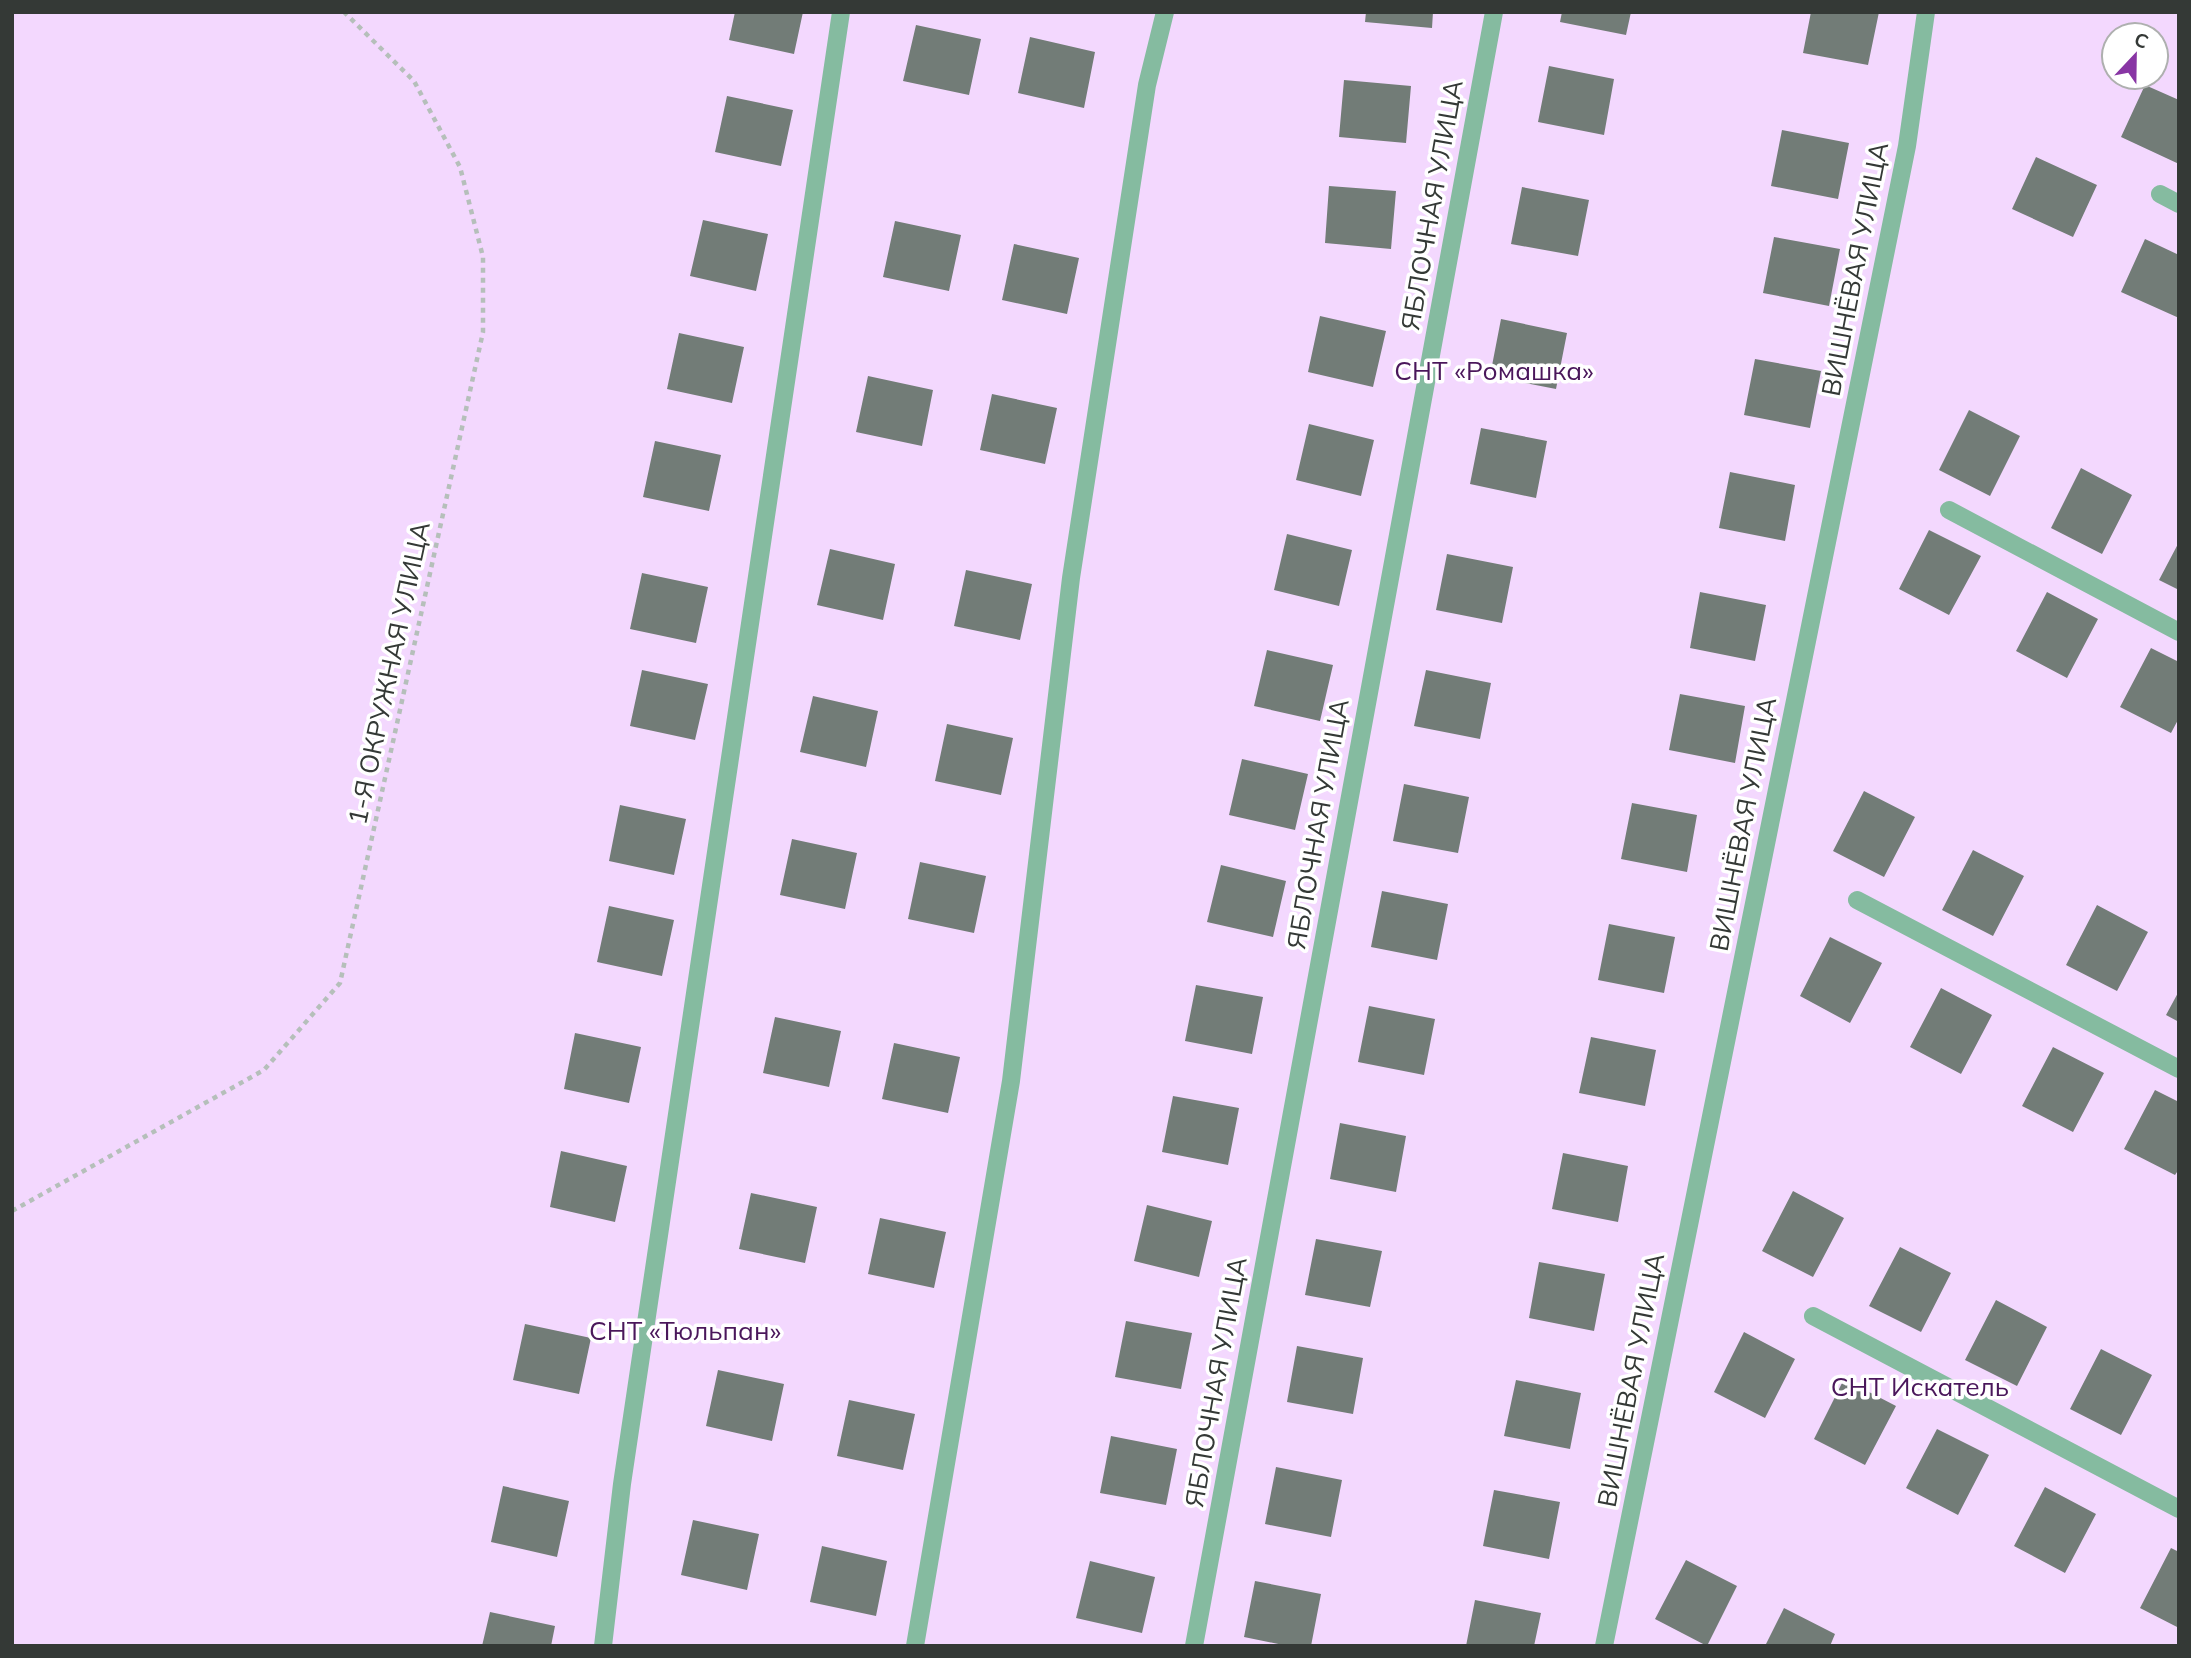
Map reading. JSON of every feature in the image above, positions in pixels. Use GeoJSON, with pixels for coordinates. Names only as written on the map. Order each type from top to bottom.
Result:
{"type":"FeatureCollection","features":[{"type":"Feature","properties":{"kind":"street"},"geometry":{"type":"LineString","coordinates":[[603,1646],[622,1484],[841,12]]}},
{"type":"Feature","properties":{"kind":"street"},"geometry":{"type":"LineString","coordinates":[[915,1646],[1011,1082],[1072,578],[1147,85],[1165,12]]}},
{"type":"Feature","properties":{"kind":"street","name":"ЯБЛОЧНАЯ УЛИЦА"},"geometry":{"type":"LineString","coordinates":[[1194,1646],[1494,12]]}},
{"type":"Feature","properties":{"kind":"street","name":"ВИШНЁВАЯ УЛИЦА"},"geometry":{"type":"LineString","coordinates":[[1604,1646],[1907,146],[1926,12]]}},
{"type":"Feature","properties":{"kind":"street"},"geometry":{"type":"LineString","coordinates":[[2160,194],[2179,204]]}},
{"type":"Feature","properties":{"kind":"street"},"geometry":{"type":"LineString","coordinates":[[1949,510],[2179,632]]}},
{"type":"Feature","properties":{"kind":"street"},"geometry":{"type":"LineString","coordinates":[[1857,900],[2179,1069]]}},
{"type":"Feature","properties":{"kind":"street"},"geometry":{"type":"LineString","coordinates":[[1813,1316],[2179,1509]]}},
{"type":"Feature","properties":{"kind":"path","name":"1-Я ОКРУЖНАЯ УЛИЦА"},"geometry":{"type":"LineString","coordinates":[[12,1211],[264,1070],[340,983],[483,332],[483,257],[460,167],[414,80],[344,12]]}},
{"type":"Feature","properties":{"kind":"green space"},"geometry":{"type":"Polygon","coordinates":[[[12,12],[2179,12],[2179,1646],[12,1646],[12,12]]]}},
{"type":"Feature","properties":{"kind":"building"},"geometry":{"type":"Polygon","coordinates":[[[735,12],[803,12],[794,54],[729,40],[735,12]]]}},
{"type":"Feature","properties":{"kind":"building"},"geometry":{"type":"Polygon","coordinates":[[[1366,12],[1433,12],[1432,28],[1365,22],[1366,12]]]}},
{"type":"Feature","properties":{"kind":"building"},"geometry":{"type":"Polygon","coordinates":[[[1562,12],[1631,12],[1626,35],[1560,22],[1562,12]]]}},
{"type":"Feature","properties":{"kind":"building"},"geometry":{"type":"Polygon","coordinates":[[[1811,12],[1879,12],[1868,65],[1803,53],[1811,12]]]}},
{"type":"Feature","properties":{"kind":"building"},"geometry":{"type":"Polygon","coordinates":[[[916,25],[981,39],[969,95],[903,81],[916,25]]]}},
{"type":"Feature","properties":{"kind":"building"},"geometry":{"type":"Polygon","coordinates":[[[1030,37],[1095,52],[1084,108],[1018,93],[1030,37]]]}},
{"type":"Feature","properties":{"kind":"building"},"geometry":{"type":"Polygon","coordinates":[[[1549,66],[1614,79],[1604,135],[1538,122],[1549,66]]]}},
{"type":"Feature","properties":{"kind":"building"},"geometry":{"type":"Polygon","coordinates":[[[1344,80],[1411,86],[1406,143],[1339,137],[1344,80]]]}},
{"type":"Feature","properties":{"kind":"building"},"geometry":{"type":"Polygon","coordinates":[[[2142,91],[2159,91],[2179,100],[2179,164],[2121,137],[2142,91]]]}},
{"type":"Feature","properties":{"kind":"building"},"geometry":{"type":"Polygon","coordinates":[[[727,96],[793,110],[781,166],[715,152],[727,96]]]}},
{"type":"Feature","properties":{"kind":"building"},"geometry":{"type":"Polygon","coordinates":[[[1782,130],[1849,143],[1838,199],[1771,186],[1782,130]]]}},
{"type":"Feature","properties":{"kind":"building"},"geometry":{"type":"Polygon","coordinates":[[[2036,157],[2097,185],[2073,237],[2012,209],[2036,157]]]}},
{"type":"Feature","properties":{"kind":"building"},"geometry":{"type":"Polygon","coordinates":[[[1329,186],[1396,191],[1391,249],[1325,243],[1329,186]]]}},
{"type":"Feature","properties":{"kind":"building"},"geometry":{"type":"Polygon","coordinates":[[[1522,187],[1589,200],[1578,256],[1511,244],[1522,187]]]}},
{"type":"Feature","properties":{"kind":"building"},"geometry":{"type":"Polygon","coordinates":[[[703,220],[768,234],[756,291],[690,276],[703,220]]]}},
{"type":"Feature","properties":{"kind":"building"},"geometry":{"type":"Polygon","coordinates":[[[895,221],[961,235],[949,291],[883,277],[895,221]]]}},
{"type":"Feature","properties":{"kind":"building"},"geometry":{"type":"Polygon","coordinates":[[[1774,237],[1840,249],[1829,306],[1763,293],[1774,237]]]}},
{"type":"Feature","properties":{"kind":"building"},"geometry":{"type":"Polygon","coordinates":[[[2145,239],[2179,255],[2179,318],[2121,292],[2145,239]]]}},
{"type":"Feature","properties":{"kind":"building"},"geometry":{"type":"Polygon","coordinates":[[[1014,244],[1079,258],[1067,314],[1002,300],[1014,244]]]}},
{"type":"Feature","properties":{"kind":"building"},"geometry":{"type":"Polygon","coordinates":[[[1320,316],[1386,331],[1373,387],[1308,372],[1320,316]]]}},
{"type":"Feature","properties":{"kind":"building"},"geometry":{"type":"Polygon","coordinates":[[[1501,319],[1567,333],[1556,389],[1490,376],[1501,319]]]}},
{"type":"Feature","properties":{"kind":"building"},"geometry":{"type":"Polygon","coordinates":[[[679,333],[744,347],[732,403],[667,389],[679,333]]]}},
{"type":"Feature","properties":{"kind":"building"},"geometry":{"type":"Polygon","coordinates":[[[1755,359],[1821,371],[1810,428],[1744,415],[1755,359]]]}},
{"type":"Feature","properties":{"kind":"building"},"geometry":{"type":"Polygon","coordinates":[[[868,376],[933,390],[922,446],[856,432],[868,376]]]}},
{"type":"Feature","properties":{"kind":"building"},"geometry":{"type":"Polygon","coordinates":[[[992,394],[1057,408],[1045,464],[980,450],[992,394]]]}},
{"type":"Feature","properties":{"kind":"building"},"geometry":{"type":"Polygon","coordinates":[[[1969,410],[2020,436],[1990,496],[1939,470],[1969,410]]]}},
{"type":"Feature","properties":{"kind":"building"},"geometry":{"type":"Polygon","coordinates":[[[1309,424],[1374,440],[1361,496],[1296,480],[1309,424]]]}},
{"type":"Feature","properties":{"kind":"building"},"geometry":{"type":"Polygon","coordinates":[[[1481,428],[1547,441],[1536,498],[1470,484],[1481,428]]]}},
{"type":"Feature","properties":{"kind":"building"},"geometry":{"type":"Polygon","coordinates":[[[655,441],[721,455],[709,511],[643,497],[655,441]]]}},
{"type":"Feature","properties":{"kind":"building"},"geometry":{"type":"Polygon","coordinates":[[[2081,468],[2132,495],[2102,554],[2051,528],[2081,468]]]}},
{"type":"Feature","properties":{"kind":"building"},"geometry":{"type":"Polygon","coordinates":[[[1730,472],[1795,485],[1785,541],[1719,528],[1730,472]]]}},
{"type":"Feature","properties":{"kind":"building"},"geometry":{"type":"Polygon","coordinates":[[[1929,530],[1981,556],[1949,615],[1899,589],[1929,530]]]}},
{"type":"Feature","properties":{"kind":"building"},"geometry":{"type":"Polygon","coordinates":[[[1287,534],[1352,550],[1339,606],[1274,590],[1287,534]]]}},
{"type":"Feature","properties":{"kind":"building"},"geometry":{"type":"Polygon","coordinates":[[[2179,542],[2179,590],[2159,580],[2179,542]]]}},
{"type":"Feature","properties":{"kind":"building"},"geometry":{"type":"Polygon","coordinates":[[[830,549],[895,564],[883,620],[817,605],[830,549]]]}},
{"type":"Feature","properties":{"kind":"building"},"geometry":{"type":"Polygon","coordinates":[[[1447,554],[1513,567],[1502,623],[1436,610],[1447,554]]]}},
{"type":"Feature","properties":{"kind":"building"},"geometry":{"type":"Polygon","coordinates":[[[966,570],[1032,584],[1020,640],[954,626],[966,570]]]}},
{"type":"Feature","properties":{"kind":"building"},"geometry":{"type":"Polygon","coordinates":[[[642,573],[708,587],[696,643],[630,629],[642,573]]]}},
{"type":"Feature","properties":{"kind":"building"},"geometry":{"type":"Polygon","coordinates":[[[1700,592],[1766,605],[1755,661],[1690,648],[1700,592]]]}},
{"type":"Feature","properties":{"kind":"building"},"geometry":{"type":"Polygon","coordinates":[[[2047,592],[2098,619],[2067,678],[2016,651],[2047,592]]]}},
{"type":"Feature","properties":{"kind":"building"},"geometry":{"type":"Polygon","coordinates":[[[2151,648],[2179,662],[2179,718],[2171,733],[2120,707],[2151,648]]]}},
{"type":"Feature","properties":{"kind":"building"},"geometry":{"type":"Polygon","coordinates":[[[1267,650],[1333,665],[1320,721],[1254,706],[1267,650]]]}},
{"type":"Feature","properties":{"kind":"building"},"geometry":{"type":"Polygon","coordinates":[[[642,670],[708,684],[695,740],[630,726],[642,670]]]}},
{"type":"Feature","properties":{"kind":"building"},"geometry":{"type":"Polygon","coordinates":[[[1426,670],[1491,683],[1480,739],[1414,726],[1426,670]]]}},
{"type":"Feature","properties":{"kind":"building"},"geometry":{"type":"Polygon","coordinates":[[[1680,694],[1745,706],[1735,763],[1669,750],[1680,694]]]}},
{"type":"Feature","properties":{"kind":"building"},"geometry":{"type":"Polygon","coordinates":[[[813,696],[878,711],[866,767],[800,752],[813,696]]]}},
{"type":"Feature","properties":{"kind":"building"},"geometry":{"type":"Polygon","coordinates":[[[947,724],[1013,738],[1001,795],[935,781],[947,724]]]}},
{"type":"Feature","properties":{"kind":"building"},"geometry":{"type":"Polygon","coordinates":[[[1242,759],[1308,774],[1295,830],[1229,815],[1242,759]]]}},
{"type":"Feature","properties":{"kind":"building"},"geometry":{"type":"Polygon","coordinates":[[[1404,784],[1469,797],[1458,853],[1393,841],[1404,784]]]}},
{"type":"Feature","properties":{"kind":"building"},"geometry":{"type":"Polygon","coordinates":[[[1864,791],[1915,817],[1884,877],[1833,851],[1864,791]]]}},
{"type":"Feature","properties":{"kind":"building"},"geometry":{"type":"Polygon","coordinates":[[[1632,803],[1697,815],[1687,872],[1621,859],[1632,803]]]}},
{"type":"Feature","properties":{"kind":"building"},"geometry":{"type":"Polygon","coordinates":[[[620,805],[686,819],[674,875],[609,861],[620,805]]]}},
{"type":"Feature","properties":{"kind":"building"},"geometry":{"type":"Polygon","coordinates":[[[792,839],[857,853],[845,909],[780,895],[792,839]]]}},
{"type":"Feature","properties":{"kind":"building"},"geometry":{"type":"Polygon","coordinates":[[[1973,850],[2024,876],[1993,936],[1942,910],[1973,850]]]}},
{"type":"Feature","properties":{"kind":"building"},"geometry":{"type":"Polygon","coordinates":[[[920,862],[986,876],[974,933],[908,919],[920,862]]]}},
{"type":"Feature","properties":{"kind":"building"},"geometry":{"type":"Polygon","coordinates":[[[1221,865],[1286,881],[1273,937],[1207,922],[1221,865]]]}},
{"type":"Feature","properties":{"kind":"building"},"geometry":{"type":"Polygon","coordinates":[[[1382,891],[1448,904],[1437,960],[1371,947],[1382,891]]]}},
{"type":"Feature","properties":{"kind":"building"},"geometry":{"type":"Polygon","coordinates":[[[2097,905],[2148,932],[2117,991],[2066,965],[2097,905]]]}},
{"type":"Feature","properties":{"kind":"building"},"geometry":{"type":"Polygon","coordinates":[[[609,906],[674,920],[662,976],[597,962],[609,906]]]}},
{"type":"Feature","properties":{"kind":"building"},"geometry":{"type":"Polygon","coordinates":[[[1609,924],[1675,937],[1664,993],[1598,980],[1609,924]]]}},
{"type":"Feature","properties":{"kind":"building"},"geometry":{"type":"Polygon","coordinates":[[[1830,937],[1882,963],[1850,1023],[1800,996],[1830,937]]]}},
{"type":"Feature","properties":{"kind":"building"},"geometry":{"type":"Polygon","coordinates":[[[1196,985],[1263,997],[1252,1054],[1185,1041],[1196,985]]]}},
{"type":"Feature","properties":{"kind":"building"},"geometry":{"type":"Polygon","coordinates":[[[1941,988],[1992,1015],[1961,1074],[1910,1047],[1941,988]]]}},
{"type":"Feature","properties":{"kind":"building"},"geometry":{"type":"Polygon","coordinates":[[[2179,991],[2179,1022],[2166,1015],[2179,991]]]}},
{"type":"Feature","properties":{"kind":"building"},"geometry":{"type":"Polygon","coordinates":[[[1369,1006],[1435,1019],[1424,1075],[1358,1062],[1369,1006]]]}},
{"type":"Feature","properties":{"kind":"building"},"geometry":{"type":"Polygon","coordinates":[[[775,1017],[841,1031],[829,1087],[763,1073],[775,1017]]]}},
{"type":"Feature","properties":{"kind":"building"},"geometry":{"type":"Polygon","coordinates":[[[575,1033],[641,1047],[629,1103],[564,1089],[575,1033]]]}},
{"type":"Feature","properties":{"kind":"building"},"geometry":{"type":"Polygon","coordinates":[[[1591,1037],[1656,1050],[1645,1106],[1579,1093],[1591,1037]]]}},
{"type":"Feature","properties":{"kind":"building"},"geometry":{"type":"Polygon","coordinates":[[[894,1043],[960,1057],[948,1113],[882,1099],[894,1043]]]}},
{"type":"Feature","properties":{"kind":"building"},"geometry":{"type":"Polygon","coordinates":[[[2053,1047],[2104,1073],[2073,1132],[2022,1106],[2053,1047]]]}},
{"type":"Feature","properties":{"kind":"building"},"geometry":{"type":"Polygon","coordinates":[[[2155,1090],[2179,1102],[2179,1169],[2175,1175],[2124,1149],[2155,1090]]]}},
{"type":"Feature","properties":{"kind":"building"},"geometry":{"type":"Polygon","coordinates":[[[1173,1096],[1239,1108],[1228,1165],[1162,1152],[1173,1096]]]}},
{"type":"Feature","properties":{"kind":"building"},"geometry":{"type":"Polygon","coordinates":[[[1340,1123],[1406,1136],[1396,1192],[1330,1179],[1340,1123]]]}},
{"type":"Feature","properties":{"kind":"building"},"geometry":{"type":"Polygon","coordinates":[[[561,1151],[627,1166],[615,1222],[550,1207],[561,1151]]]}},
{"type":"Feature","properties":{"kind":"building"},"geometry":{"type":"Polygon","coordinates":[[[1563,1153],[1628,1166],[1618,1222],[1552,1209],[1563,1153]]]}},
{"type":"Feature","properties":{"kind":"building"},"geometry":{"type":"Polygon","coordinates":[[[1793,1191],[1844,1218],[1813,1277],[1762,1251],[1793,1191]]]}},
{"type":"Feature","properties":{"kind":"building"},"geometry":{"type":"Polygon","coordinates":[[[751,1193],[817,1207],[805,1263],[739,1249],[751,1193]]]}},
{"type":"Feature","properties":{"kind":"building"},"geometry":{"type":"Polygon","coordinates":[[[1147,1205],[1212,1221],[1199,1277],[1134,1261],[1147,1205]]]}},
{"type":"Feature","properties":{"kind":"building"},"geometry":{"type":"Polygon","coordinates":[[[880,1218],[946,1232],[934,1288],[868,1274],[880,1218]]]}},
{"type":"Feature","properties":{"kind":"building"},"geometry":{"type":"Polygon","coordinates":[[[1316,1239],[1382,1251],[1370,1307],[1305,1295],[1316,1239]]]}},
{"type":"Feature","properties":{"kind":"building"},"geometry":{"type":"Polygon","coordinates":[[[1900,1247],[1951,1273],[1921,1332],[1869,1306],[1900,1247]]]}},
{"type":"Feature","properties":{"kind":"building"},"geometry":{"type":"Polygon","coordinates":[[[1539,1262],[1605,1274],[1594,1331],[1529,1318],[1539,1262]]]}},
{"type":"Feature","properties":{"kind":"building"},"geometry":{"type":"Polygon","coordinates":[[[1996,1300],[2047,1327],[2017,1386],[1965,1360],[1996,1300]]]}},
{"type":"Feature","properties":{"kind":"building"},"geometry":{"type":"Polygon","coordinates":[[[1126,1321],[1192,1333],[1181,1389],[1115,1377],[1126,1321]]]}},
{"type":"Feature","properties":{"kind":"building"},"geometry":{"type":"Polygon","coordinates":[[[525,1324],[591,1338],[579,1394],[513,1380],[525,1324]]]}},
{"type":"Feature","properties":{"kind":"building"},"geometry":{"type":"Polygon","coordinates":[[[1744,1332],[1795,1359],[1765,1418],[1714,1392],[1744,1332]]]}},
{"type":"Feature","properties":{"kind":"building"},"geometry":{"type":"Polygon","coordinates":[[[1297,1346],[1363,1358],[1353,1414],[1287,1402],[1297,1346]]]}},
{"type":"Feature","properties":{"kind":"building"},"geometry":{"type":"Polygon","coordinates":[[[2101,1349],[2152,1375],[2121,1435],[2070,1409],[2101,1349]]]}},
{"type":"Feature","properties":{"kind":"building"},"geometry":{"type":"Polygon","coordinates":[[[718,1370],[784,1384],[772,1441],[706,1426],[718,1370]]]}},
{"type":"Feature","properties":{"kind":"building"},"geometry":{"type":"Polygon","coordinates":[[[1844,1379],[1896,1406],[1865,1465],[1814,1439],[1844,1379]]]}},
{"type":"Feature","properties":{"kind":"building"},"geometry":{"type":"Polygon","coordinates":[[[1516,1380],[1581,1393],[1570,1449],[1504,1436],[1516,1380]]]}},
{"type":"Feature","properties":{"kind":"building"},"geometry":{"type":"Polygon","coordinates":[[[849,1400],[915,1414],[903,1470],[837,1456],[849,1400]]]}},
{"type":"Feature","properties":{"kind":"building"},"geometry":{"type":"Polygon","coordinates":[[[1937,1429],[1989,1455],[1958,1515],[1906,1488],[1937,1429]]]}},
{"type":"Feature","properties":{"kind":"building"},"geometry":{"type":"Polygon","coordinates":[[[1111,1436],[1177,1449],[1166,1505],[1100,1493],[1111,1436]]]}},
{"type":"Feature","properties":{"kind":"building"},"geometry":{"type":"Polygon","coordinates":[[[1276,1467],[1342,1480],[1331,1537],[1265,1524],[1276,1467]]]}},
{"type":"Feature","properties":{"kind":"building"},"geometry":{"type":"Polygon","coordinates":[[[503,1486],[569,1501],[557,1557],[491,1542],[503,1486]]]}},
{"type":"Feature","properties":{"kind":"building"},"geometry":{"type":"Polygon","coordinates":[[[2045,1487],[2096,1514],[2065,1573],[2014,1546],[2045,1487]]]}},
{"type":"Feature","properties":{"kind":"building"},"geometry":{"type":"Polygon","coordinates":[[[1494,1490],[1560,1502],[1549,1559],[1483,1546],[1494,1490]]]}},
{"type":"Feature","properties":{"kind":"building"},"geometry":{"type":"Polygon","coordinates":[[[693,1520],[759,1534],[747,1590],[681,1575],[693,1520]]]}},
{"type":"Feature","properties":{"kind":"building"},"geometry":{"type":"Polygon","coordinates":[[[822,1546],[887,1561],[876,1616],[810,1602],[822,1546]]]}},
{"type":"Feature","properties":{"kind":"building"},"geometry":{"type":"Polygon","coordinates":[[[2171,1548],[2179,1552],[2179,1628],[2140,1608],[2171,1548]]]}},
{"type":"Feature","properties":{"kind":"building"},"geometry":{"type":"Polygon","coordinates":[[[1686,1560],[1737,1586],[1707,1646],[1655,1619],[1686,1560]]]}},
{"type":"Feature","properties":{"kind":"building"},"geometry":{"type":"Polygon","coordinates":[[[1090,1561],[1155,1577],[1142,1633],[1076,1618],[1090,1561]]]}},
{"type":"Feature","properties":{"kind":"building"},"geometry":{"type":"Polygon","coordinates":[[[1255,1581],[1321,1594],[1311,1646],[1288,1646],[1244,1637],[1255,1581]]]}},
{"type":"Feature","properties":{"kind":"building"},"geometry":{"type":"Polygon","coordinates":[[[1475,1600],[1541,1613],[1534,1646],[1466,1646],[1475,1600]]]}},
{"type":"Feature","properties":{"kind":"building"},"geometry":{"type":"Polygon","coordinates":[[[1784,1608],[1835,1634],[1830,1646],[1765,1646],[1784,1608]]]}},
{"type":"Feature","properties":{"kind":"building"},"geometry":{"type":"Polygon","coordinates":[[[490,1612],[555,1626],[551,1646],[482,1646],[490,1612]]]}},
{"type":"Feature","properties":{"kind":"park label","name":"СНТ «Ромашка»"},"geometry":{"type":"Point","coordinates":[1494,371]}},
{"type":"Feature","properties":{"kind":"park label","name":"СНТ «Тюльпан»"},"geometry":{"type":"Point","coordinates":[685,1331]}},
{"type":"Feature","properties":{"kind":"park label","name":"СНТ Искатель"},"geometry":{"type":"Point","coordinates":[1920,1387]}}]}
